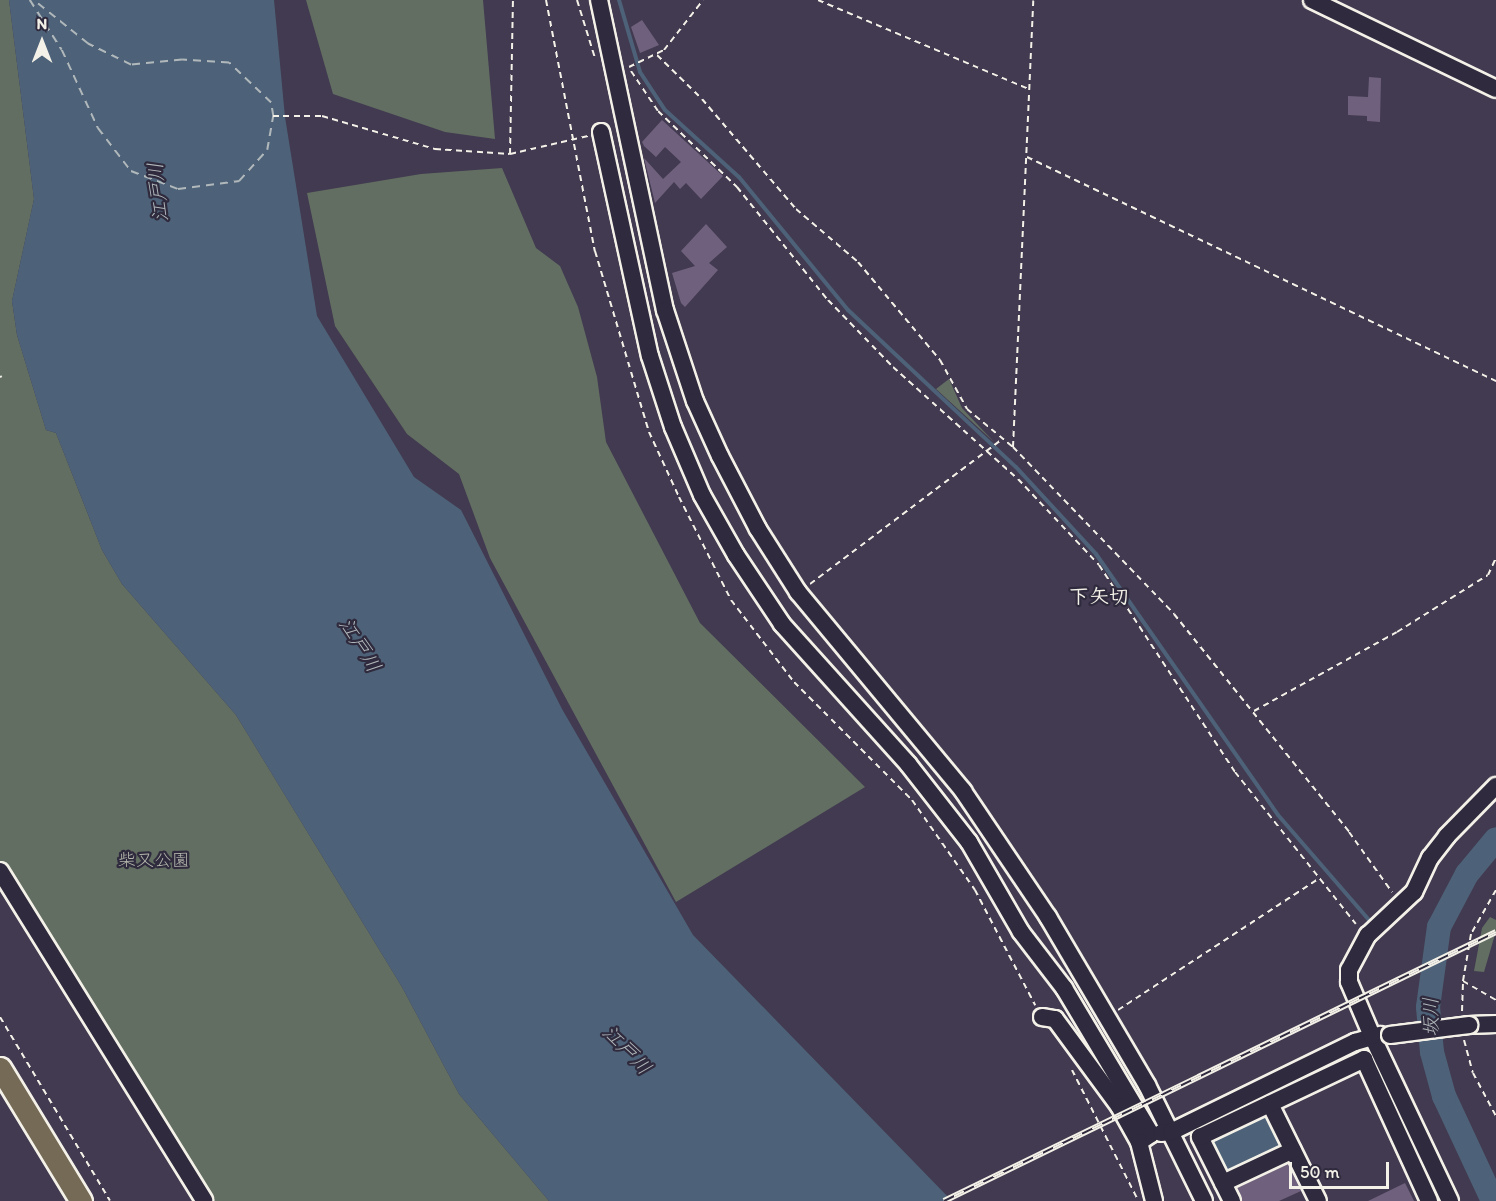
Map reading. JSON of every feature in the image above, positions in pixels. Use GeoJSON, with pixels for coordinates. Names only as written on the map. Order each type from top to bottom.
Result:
{"type":"FeatureCollection","features":[{"type":"Feature","properties":{"kind":"main road"},"geometry":{"type":"LineString","coordinates":[[0,1068],[81,1201]]}},
{"type":"Feature","properties":{"kind":"street"},"geometry":{"type":"LineString","coordinates":[[599,0],[665,310],[684,373],[738,490],[798,592],[982,817],[1109,1016],[1171,1132],[1204,1201]]}},
{"type":"Feature","properties":{"kind":"street"},"geometry":{"type":"LineString","coordinates":[[1312,0],[1496,89]]}},
{"type":"Feature","properties":{"kind":"street"},"geometry":{"type":"LineString","coordinates":[[602,132],[650,356],[673,427],[702,495],[736,555],[782,624],[908,764],[969,842],[1021,932],[1064,988],[1145,1138],[1154,1201]]}},
{"type":"Feature","properties":{"kind":"street"},"geometry":{"type":"LineString","coordinates":[[1450,1201],[1380,1047],[1371,1036],[1349,982],[1354,955],[1368,935],[1402,906],[1447,836],[1496,786]]}},
{"type":"Feature","properties":{"kind":"street"},"geometry":{"type":"LineString","coordinates":[[0,871],[205,1201]]}},
{"type":"Feature","properties":{"kind":"street"},"geometry":{"type":"LineString","coordinates":[[1042,1017],[1055,1019],[1145,1138]]}},
{"type":"Feature","properties":{"kind":"street"},"geometry":{"type":"LineString","coordinates":[[1145,1138],[1171,1132],[1371,1036],[1496,1024]]}},
{"type":"Feature","properties":{"kind":"street"},"geometry":{"type":"LineString","coordinates":[[1232,1201],[1200,1137],[1364,1059],[1429,1201]]}},
{"type":"Feature","properties":{"kind":"street"},"geometry":{"type":"LineString","coordinates":[[1270,1104],[1318,1201]]}},
{"type":"Feature","properties":{"kind":"street"},"geometry":{"type":"LineString","coordinates":[[1223,1184],[1293,1150]]}},
{"type":"Feature","properties":{"kind":"path"},"geometry":{"type":"LineString","coordinates":[[510,154],[513,0]]}},
{"type":"Feature","properties":{"kind":"path"},"geometry":{"type":"LineString","coordinates":[[703,0],[657,55],[629,67],[636,83],[658,111],[737,187],[828,300],[893,367],[988,453],[1099,565],[1235,772],[1318,879],[1368,935]]}},
{"type":"Feature","properties":{"kind":"path"},"geometry":{"type":"LineString","coordinates":[[818,0],[1029,89]]}},
{"type":"Feature","properties":{"kind":"path"},"geometry":{"type":"LineString","coordinates":[[1013,447],[1033,0]]}},
{"type":"Feature","properties":{"kind":"path"},"geometry":{"type":"LineString","coordinates":[[657,55],[702,99],[796,209],[858,262],[940,360],[968,409],[1013,447],[1174,614],[1254,711],[1402,906]]}},
{"type":"Feature","properties":{"kind":"path"},"geometry":{"type":"LineString","coordinates":[[273,116],[322,116],[435,149],[510,154],[575,138]]}},
{"type":"Feature","properties":{"kind":"path"},"geometry":{"type":"LineString","coordinates":[[1027,157],[1496,381]]}},
{"type":"Feature","properties":{"kind":"path"},"geometry":{"type":"LineString","coordinates":[[798,592],[988,453],[1002,440]]}},
{"type":"Feature","properties":{"kind":"path"},"geometry":{"type":"LineString","coordinates":[[1254,711],[1397,632],[1488,575],[1496,558]]}},
{"type":"Feature","properties":{"kind":"path"},"geometry":{"type":"LineString","coordinates":[[1109,1016],[1318,879]]}},
{"type":"Feature","properties":{"kind":"path"},"geometry":{"type":"LineString","coordinates":[[1496,890],[1471,934],[1463,981],[1465,1027],[1473,1073],[1496,1116]]}},
{"type":"Feature","properties":{"kind":"path"},"geometry":{"type":"LineString","coordinates":[[1463,981],[1496,1000]]}},
{"type":"Feature","properties":{"kind":"path"},"geometry":{"type":"LineString","coordinates":[[0,1017],[110,1201]]}},
{"type":"Feature","properties":{"kind":"green space","name":"柴又公園"},"geometry":{"type":"Polygon","coordinates":[[[0,0],[9,0],[34,199],[12,301],[17,335],[46,430],[56,433],[102,550],[122,584],[236,715],[402,987],[459,1094],[549,1201],[196,1201],[0,891],[0,0]]]}},
{"type":"Feature","properties":{"kind":"green space"},"geometry":{"type":"Polygon","coordinates":[[[306,0],[483,0],[495,139],[445,132],[333,94],[306,0]]]}},
{"type":"Feature","properties":{"kind":"green space"},"geometry":{"type":"Polygon","coordinates":[[[502,168],[536,248],[560,266],[578,307],[597,377],[606,442],[700,623],[865,787],[676,902],[490,558],[459,474],[407,434],[335,326],[307,193],[421,174],[502,168]]]}},
{"type":"Feature","properties":{"kind":"green space"},"geometry":{"type":"Polygon","coordinates":[[[949,379],[962,408],[994,442],[936,389],[949,379]]]}},
{"type":"Feature","properties":{"kind":"green space"},"geometry":{"type":"Polygon","coordinates":[[[1490,917],[1496,920],[1496,931],[1484,972],[1474,971],[1482,928],[1490,917]]]}},
{"type":"Feature","properties":{"kind":"water","name":"江戸川"},"geometry":{"type":"Polygon","coordinates":[[[9,0],[274,0],[285,117],[317,316],[414,477],[461,510],[562,709],[693,935],[952,1201],[549,1201],[459,1094],[402,987],[236,715],[122,584],[102,550],[56,433],[46,430],[17,335],[12,301],[34,199],[9,0]]]}},
{"type":"Feature","properties":{"kind":"water"},"geometry":{"type":"Polygon","coordinates":[[[1268,1114],[1283,1145],[1224,1173],[1210,1142],[1268,1114]]]}},
{"type":"Feature","properties":{"kind":"building"},"geometry":{"type":"Polygon","coordinates":[[[642,20],[659,45],[640,53],[631,27],[642,20]]]}},
{"type":"Feature","properties":{"kind":"building"},"geometry":{"type":"Polygon","coordinates":[[[1369,77],[1381,78],[1380,122],[1367,121],[1367,116],[1348,115],[1348,96],[1368,97],[1369,77]]]}},
{"type":"Feature","properties":{"kind":"building"},"geometry":{"type":"Polygon","coordinates":[[[662,120],[723,176],[701,199],[686,183],[680,189],[674,182],[655,203],[644,158],[663,179],[681,162],[665,147],[656,157],[642,142],[662,120]]]}},
{"type":"Feature","properties":{"kind":"building"},"geometry":{"type":"Polygon","coordinates":[[[706,224],[727,247],[709,263],[718,270],[685,307],[681,303],[672,273],[695,266],[681,251],[706,224]]]}},
{"type":"Feature","properties":{"kind":"building"},"geometry":{"type":"Polygon","coordinates":[[[1288,1164],[1301,1191],[1279,1201],[1242,1201],[1237,1188],[1288,1164]]]}},
{"type":"Feature","properties":{"kind":"building"},"geometry":{"type":"Polygon","coordinates":[[[1405,1183],[1414,1201],[1368,1201],[1405,1183]]]}},
{"type":"Feature","properties":{"kind":"waterway"},"geometry":{"type":"LineString","coordinates":[[619,0],[640,72],[665,110],[739,177],[848,310],[1016,467],[1096,554],[1278,815],[1368,919]]}},
{"type":"Feature","properties":{"kind":"waterway","name":"坂川"},"geometry":{"type":"LineString","coordinates":[[1493,1201],[1444,1096],[1432,1052],[1428,1007],[1439,927],[1467,874],[1496,839]]}},
{"type":"Feature","properties":{"kind":"ferry route"},"geometry":{"type":"LineString","coordinates":[[30,0],[62,50],[98,128],[131,171],[178,189],[239,181],[267,150],[273,116],[271,103],[229,63],[182,60],[131,65],[88,44],[33,0]]}},
{"type":"Feature","properties":{"kind":"railway"},"geometry":{"type":"LineString","coordinates":[[944,1201],[1496,932]]}},
{"type":"Feature","properties":{"kind":"district","name":"下矢切"},"geometry":{"type":"Point","coordinates":[1099,596]}}]}
